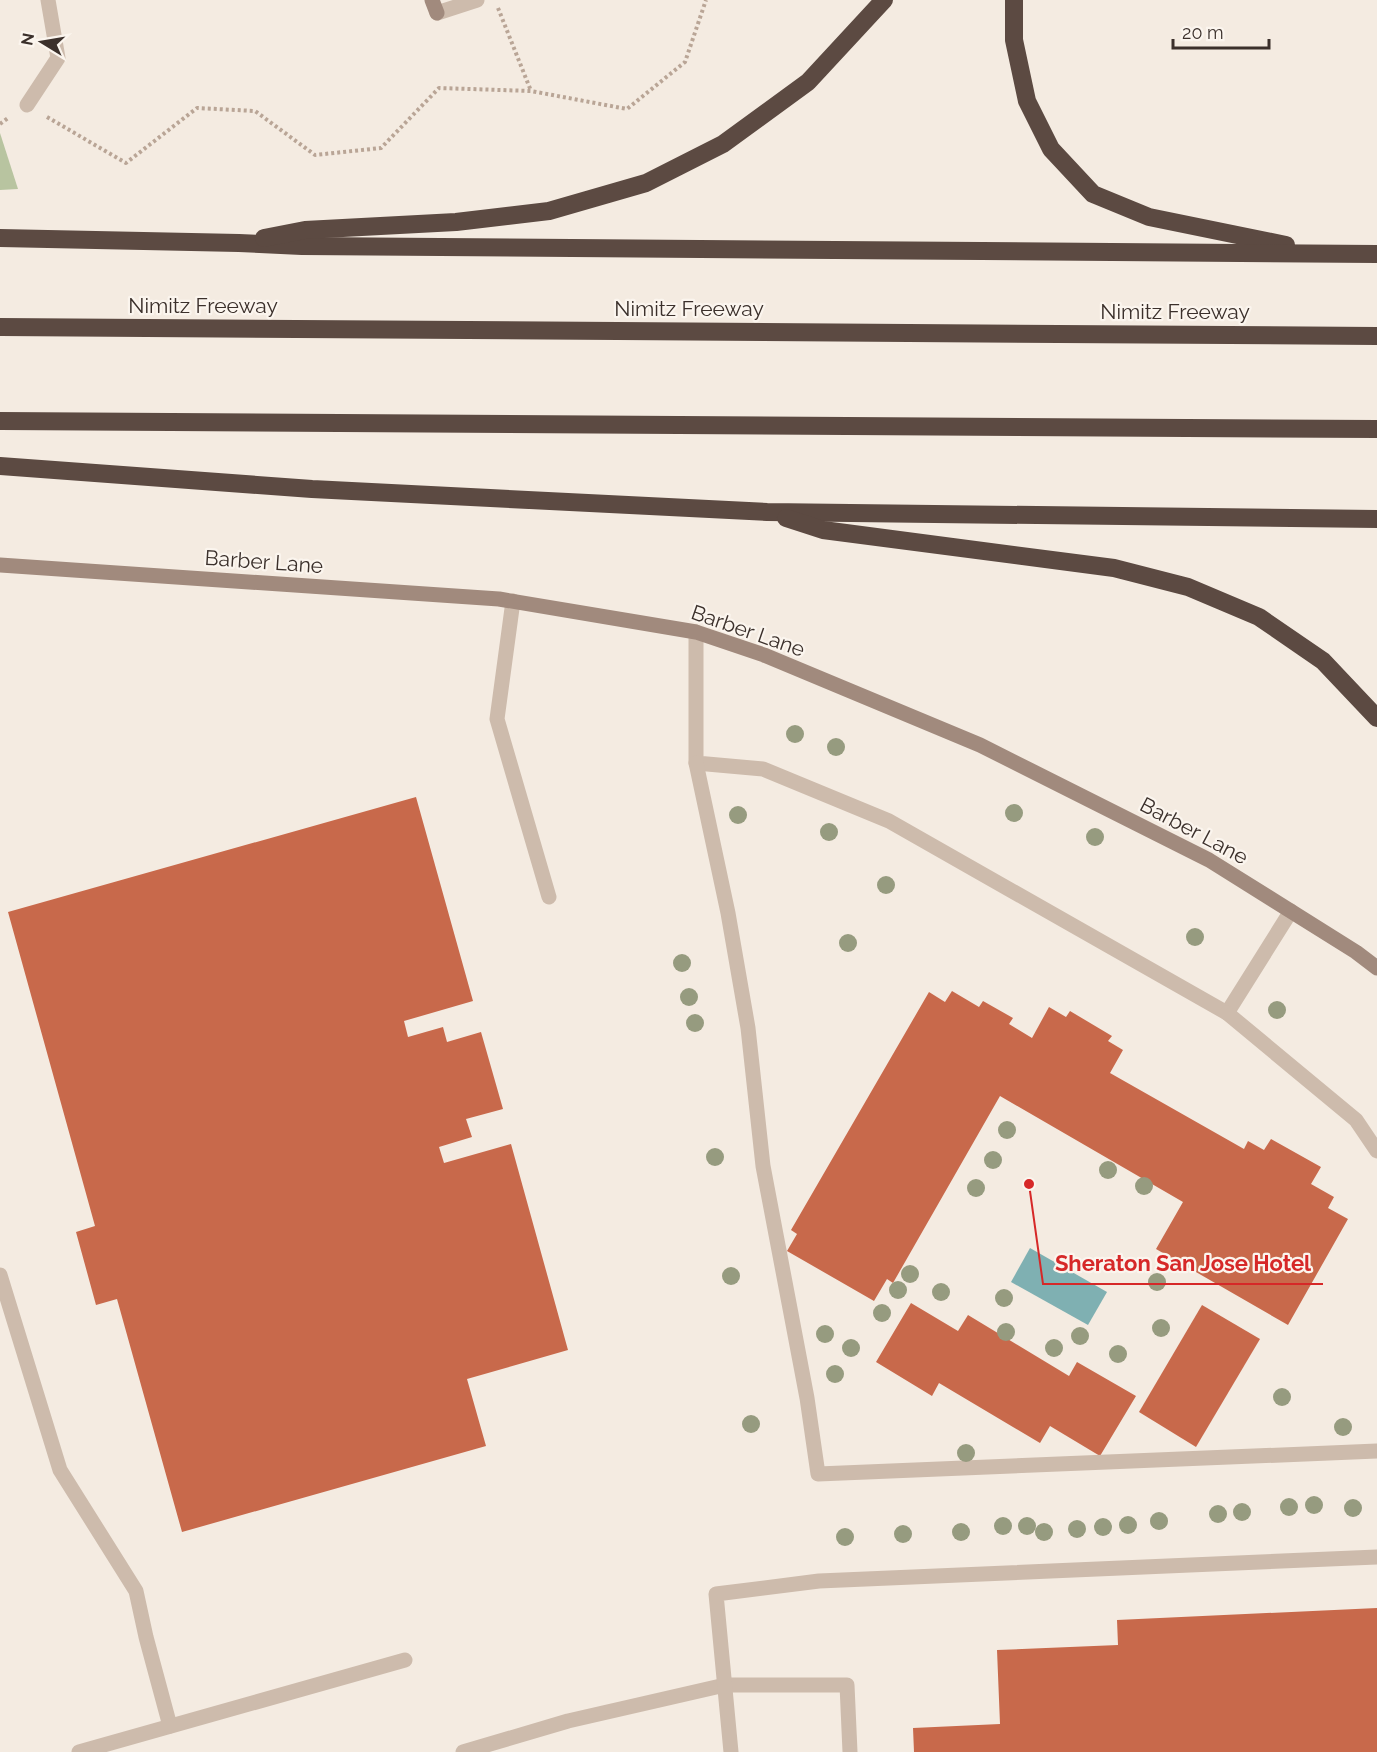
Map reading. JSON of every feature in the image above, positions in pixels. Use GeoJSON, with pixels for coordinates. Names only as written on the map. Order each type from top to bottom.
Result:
{"type":"FeatureCollection","features":[{"type":"Feature","properties":{"kind":"highway"},"geometry":{"type":"LineString","coordinates":[[238,243],[304,230],[456,222],[549,211],[646,183],[723,144],[808,82],[884,0]]}},
{"type":"Feature","properties":{"kind":"highway"},"geometry":{"type":"LineString","coordinates":[[1014,0],[1014,40],[1027,101],[1051,149],[1093,194],[1149,218],[1329,254]]}},
{"type":"Feature","properties":{"kind":"highway"},"geometry":{"type":"LineString","coordinates":[[0,238],[326,247],[1377,254]]}},
{"type":"Feature","properties":{"kind":"highway","name":"Nimitz Freeway"},"geometry":{"type":"LineString","coordinates":[[0,327],[1377,336]]}},
{"type":"Feature","properties":{"kind":"highway"},"geometry":{"type":"LineString","coordinates":[[0,422],[1377,429]]}},
{"type":"Feature","properties":{"kind":"highway"},"geometry":{"type":"LineString","coordinates":[[0,466],[312,489],[767,512],[1377,519]]}},
{"type":"Feature","properties":{"kind":"highway"},"geometry":{"type":"LineString","coordinates":[[767,512],[823,530],[1114,568],[1188,587],[1259,616],[1323,661],[1377,718]]}},
{"type":"Feature","properties":{"kind":"street"},"geometry":{"type":"LineString","coordinates":[[27,105],[58,58],[48,0]]}},
{"type":"Feature","properties":{"kind":"street"},"geometry":{"type":"LineString","coordinates":[[434,7],[477,0]]}},
{"type":"Feature","properties":{"kind":"street","name":"Barber Lane"},"geometry":{"type":"LineString","coordinates":[[0,566],[499,599],[696,632],[764,655],[980,745],[1209,860],[1356,952],[1377,968]]}},
{"type":"Feature","properties":{"kind":"street"},"geometry":{"type":"LineString","coordinates":[[513,601],[497,720],[549,897]]}},
{"type":"Feature","properties":{"kind":"street"},"geometry":{"type":"LineString","coordinates":[[696,632],[696,762],[728,913],[748,1028],[764,1166],[807,1398],[818,1474],[1377,1452]]}},
{"type":"Feature","properties":{"kind":"street"},"geometry":{"type":"LineString","coordinates":[[696,762],[763,768],[889,821],[1227,1013],[1356,1120],[1377,1151]]}},
{"type":"Feature","properties":{"kind":"street"},"geometry":{"type":"LineString","coordinates":[[1227,1013],[1291,911]]}},
{"type":"Feature","properties":{"kind":"street"},"geometry":{"type":"LineString","coordinates":[[0,1276],[6,1315],[60,1470],[136,1591],[170,1726]]}},
{"type":"Feature","properties":{"kind":"street"},"geometry":{"type":"LineString","coordinates":[[731,1752],[716,1594],[819,1581],[1377,1557]]}},
{"type":"Feature","properties":{"kind":"street"},"geometry":{"type":"LineString","coordinates":[[79,1752],[405,1660]]}},
{"type":"Feature","properties":{"kind":"street"},"geometry":{"type":"LineString","coordinates":[[462,1752],[568,1721],[725,1685],[847,1685],[850,1752]]}},
{"type":"Feature","properties":{"kind":"path"},"geometry":{"type":"LineString","coordinates":[[495,0],[531,91]]}},
{"type":"Feature","properties":{"kind":"path"},"geometry":{"type":"LineString","coordinates":[[0,124],[27,105],[126,163],[197,108],[255,111],[315,155],[381,148],[439,88],[531,91],[627,109],[686,62],[706,0]]}},
{"type":"Feature","properties":{"kind":"green space"},"geometry":{"type":"Polygon","coordinates":[[[0,133],[18,189],[0,190],[0,133]]]}},
{"type":"Feature","properties":{"kind":"water"},"geometry":{"type":"Polygon","coordinates":[[[1030,1248],[1107,1292],[1088,1325],[1011,1282],[1030,1248]]]}},
{"type":"Feature","properties":{"kind":"building"},"geometry":{"type":"Polygon","coordinates":[[[416,797],[473,1001],[404,1021],[408,1037],[443,1027],[447,1042],[481,1032],[503,1109],[466,1119],[472,1137],[439,1147],[444,1163],[511,1144],[568,1350],[467,1379],[486,1446],[182,1532],[117,1299],[96,1305],[76,1232],[95,1226],[8,912],[416,797]]]}},
{"type":"Feature","properties":{"kind":"building"},"geometry":{"type":"Polygon","coordinates":[[[952,991],[979,1007],[983,1001],[1013,1018],[1009,1024],[1032,1038],[1049,1007],[1066,1017],[1070,1011],[1112,1036],[1108,1041],[1123,1050],[1110,1073],[1244,1149],[1248,1141],[1264,1150],[1271,1139],[1321,1167],[1311,1184],[1334,1197],[1328,1208],[1348,1219],[1288,1325],[1156,1249],[1183,1202],[1000,1096],[893,1283],[887,1279],[874,1301],[787,1251],[797,1234],[791,1230],[929,992],[945,1002],[952,991]]]}},
{"type":"Feature","properties":{"kind":"building"},"geometry":{"type":"Polygon","coordinates":[[[911,1303],[958,1331],[968,1315],[1069,1376],[1077,1362],[1136,1396],[1100,1456],[1050,1426],[1040,1443],[939,1383],[932,1396],[876,1362],[911,1303]]]}},
{"type":"Feature","properties":{"kind":"building"},"geometry":{"type":"Polygon","coordinates":[[[1202,1305],[1260,1339],[1196,1447],[1139,1412],[1202,1305]]]}},
{"type":"Feature","properties":{"kind":"building"},"geometry":{"type":"Polygon","coordinates":[[[1377,1608],[1377,1752],[914,1752],[913,1728],[1000,1724],[997,1650],[1118,1645],[1117,1620],[1377,1608]]]}},
{"type":"Feature","properties":{"kind":"place","name":"Sheraton San Jose Hotel"},"geometry":{"type":"Point","coordinates":[1029,1184]}}]}
